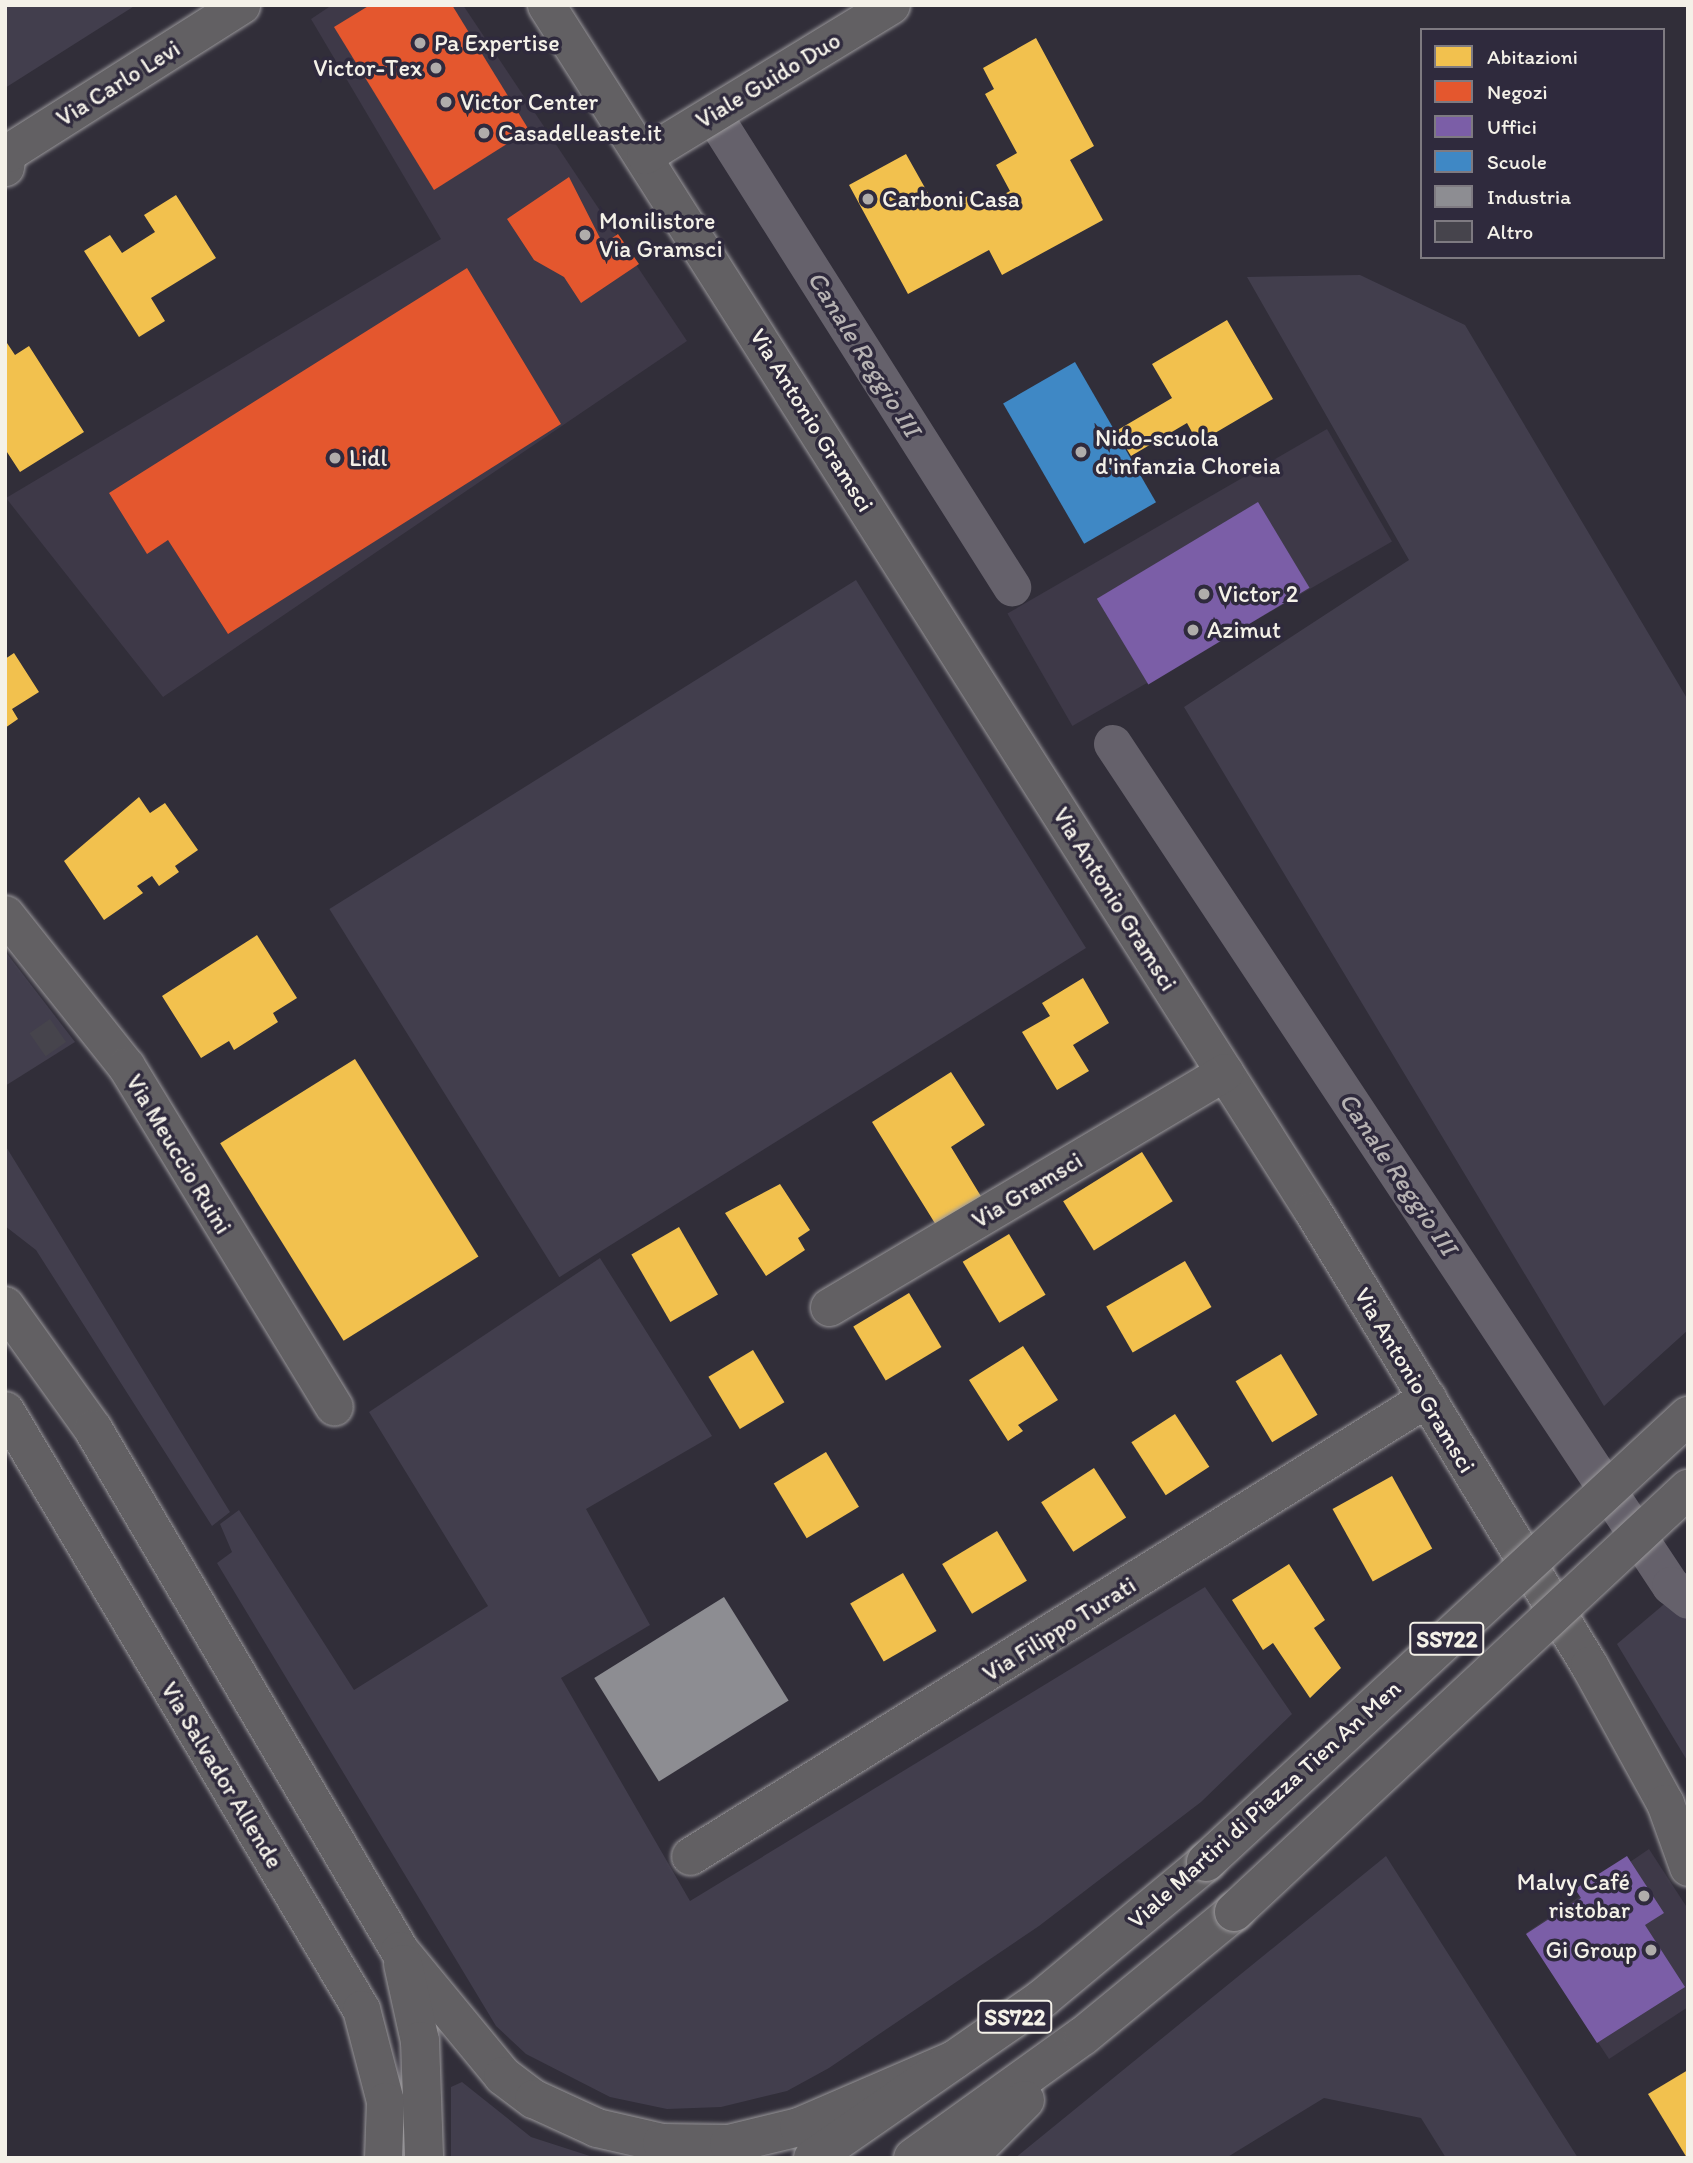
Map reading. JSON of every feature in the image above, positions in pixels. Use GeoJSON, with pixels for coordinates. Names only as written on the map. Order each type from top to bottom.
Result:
{"type":"FeatureCollection","features":[{"type":"Feature","properties":{"kind":"highway"},"geometry":{"type":"LineString","coordinates":[[5,1306],[93,1429],[400,1951],[503,2076],[571,2119],[629,2136],[694,2144],[760,2138],[954,2060]]}},
{"type":"Feature","properties":{"kind":"highway","name":"Viale Martiri di Piazza Tien An Men"},"geometry":{"type":"LineString","coordinates":[[813,2158],[1043,1998],[1206,1862],[1688,1416]]}},
{"type":"Feature","properties":{"kind":"highway","name":"SS722"},"geometry":{"type":"LineString","coordinates":[[913,2158],[1083,2036],[1234,1912],[1688,1489]]}},
{"type":"Feature","properties":{"kind":"highway"},"geometry":{"type":"LineString","coordinates":[[400,1951],[421,2041],[424,2158]]}},
{"type":"Feature","properties":{"kind":"highway"},"geometry":{"type":"LineString","coordinates":[[967,2158],[1083,2036]]}},
{"type":"Feature","properties":{"kind":"street","name":"Via Carlo Levi"},"geometry":{"type":"LineString","coordinates":[[5,167],[7,153],[241,5]]}},
{"type":"Feature","properties":{"kind":"street","name":"Via Antonio Gramsci"},"geometry":{"type":"LineString","coordinates":[[547,5],[645,155],[1225,1072],[1427,1398],[1676,1816],[1688,1867]]}},
{"type":"Feature","properties":{"kind":"street","name":"Viale Guido Duo"},"geometry":{"type":"LineString","coordinates":[[645,155],[891,5]]}},
{"type":"Feature","properties":{"kind":"street","name":"Via Meuccio Ruini"},"geometry":{"type":"LineString","coordinates":[[5,914],[126,1066],[334,1407]]}},
{"type":"Feature","properties":{"kind":"street","name":"Via Gramsci"},"geometry":{"type":"LineString","coordinates":[[829,1307],[1225,1072]]}},
{"type":"Feature","properties":{"kind":"street","name":"Via Filippo Turati"},"geometry":{"type":"LineString","coordinates":[[690,1856],[1427,1398]]}},
{"type":"Feature","properties":{"kind":"street","name":"Via Salvador Allende"},"geometry":{"type":"LineString","coordinates":[[5,1410],[360,2009],[385,2101],[383,2158]]}},
{"type":"Feature","properties":{"kind":"shaded area"},"geometry":{"type":"Polygon","coordinates":[[[5,5],[136,5],[5,88],[5,5]]]}},
{"type":"Feature","properties":{"kind":"shaded area"},"geometry":{"type":"Polygon","coordinates":[[[332,5],[463,5],[687,341],[163,697],[6,498],[441,239],[311,19],[332,5]]]}},
{"type":"Feature","properties":{"kind":"shaded area"},"geometry":{"type":"Polygon","coordinates":[[[1360,275],[1465,325],[1688,700],[1688,1330],[1604,1406],[1184,707],[1409,560],[1247,277],[1360,275]]]}},
{"type":"Feature","properties":{"kind":"shaded area"},"geometry":{"type":"Polygon","coordinates":[[[1327,429],[1392,542],[1072,726],[1007,614],[1327,429]]]}},
{"type":"Feature","properties":{"kind":"shaded area"},"geometry":{"type":"Polygon","coordinates":[[[856,580],[1086,948],[559,1277],[329,909],[856,580]]]}},
{"type":"Feature","properties":{"kind":"shaded area"},"geometry":{"type":"Polygon","coordinates":[[[5,951],[75,1042],[5,1086],[5,951]]]}},
{"type":"Feature","properties":{"kind":"shaded area"},"geometry":{"type":"Polygon","coordinates":[[[5,1145],[230,1512],[212,1526],[36,1250],[5,1226],[5,1145]]]}},
{"type":"Feature","properties":{"kind":"shaded area"},"geometry":{"type":"Polygon","coordinates":[[[600,1258],[712,1436],[586,1509],[650,1625],[561,1678],[690,1901],[1205,1587],[1292,1714],[1201,1802],[1039,1926],[829,2068],[787,2091],[721,2107],[667,2109],[610,2097],[526,2054],[496,2026],[217,1563],[232,1552],[220,1524],[239,1510],[354,1690],[488,1606],[369,1412],[600,1258]]]}},
{"type":"Feature","properties":{"kind":"shaded area"},"geometry":{"type":"Polygon","coordinates":[[[1688,1584],[1688,1762],[1617,1644],[1688,1584]]]}},
{"type":"Feature","properties":{"kind":"shaded area"},"geometry":{"type":"Polygon","coordinates":[[[1649,1849],[1688,1909],[1688,2007],[1609,2059],[1526,1933],[1649,1849]]]}},
{"type":"Feature","properties":{"kind":"shaded area"},"geometry":{"type":"Polygon","coordinates":[[[1386,1856],[1578,2158],[1446,2158],[1421,2118],[1324,2098],[1226,2158],[1015,2158],[1386,1856]]]}},
{"type":"Feature","properties":{"kind":"shaded area"},"geometry":{"type":"Polygon","coordinates":[[[462,2082],[531,2137],[596,2158],[451,2158],[451,2087],[462,2082]]]}},
{"type":"Feature","properties":{"kind":"building: Abitazioni"},"geometry":{"type":"Polygon","coordinates":[[[1036,38],[1094,146],[1070,160],[1103,220],[1002,275],[989,250],[908,294],[849,185],[906,154],[938,211],[970,195],[977,209],[1010,191],[996,165],[1017,153],[985,94],[994,89],[983,68],[1036,38]]]}},
{"type":"Feature","properties":{"kind":"building: Abitazioni"},"geometry":{"type":"Polygon","coordinates":[[[176,195],[216,258],[151,298],[165,321],[139,337],[84,251],[110,235],[122,253],[155,232],[144,215],[176,195]]]}},
{"type":"Feature","properties":{"kind":"building: Abitazioni"},"geometry":{"type":"Polygon","coordinates":[[[1227,320],[1273,399],[1198,443],[1187,423],[1131,456],[1116,431],[1172,398],[1152,364],[1227,320]]]}},
{"type":"Feature","properties":{"kind":"building: Abitazioni"},"geometry":{"type":"Polygon","coordinates":[[[5,340],[15,355],[29,346],[84,432],[20,472],[5,449],[5,340]]]}},
{"type":"Feature","properties":{"kind":"building: Abitazioni"},"geometry":{"type":"Polygon","coordinates":[[[14,653],[39,692],[12,709],[18,719],[5,728],[5,659],[14,653]]]}},
{"type":"Feature","properties":{"kind":"building: Abitazioni"},"geometry":{"type":"Polygon","coordinates":[[[139,797],[150,813],[165,803],[198,850],[175,866],[179,872],[159,886],[152,876],[137,886],[143,893],[104,920],[64,861],[139,797]]]}},
{"type":"Feature","properties":{"kind":"building: Abitazioni"},"geometry":{"type":"Polygon","coordinates":[[[257,935],[297,998],[273,1013],[278,1022],[234,1050],[229,1041],[201,1058],[162,996],[257,935]]]}},
{"type":"Feature","properties":{"kind":"building: Abitazioni"},"geometry":{"type":"Polygon","coordinates":[[[1083,978],[1109,1023],[1073,1045],[1089,1071],[1057,1090],[1022,1032],[1050,1016],[1042,1003],[1083,978]]]}},
{"type":"Feature","properties":{"kind":"building: Abitazioni"},"geometry":{"type":"Polygon","coordinates":[[[355,1059],[478,1257],[344,1341],[220,1143],[355,1059]]]}},
{"type":"Feature","properties":{"kind":"building: Abitazioni"},"geometry":{"type":"Polygon","coordinates":[[[951,1072],[985,1125],[951,1147],[982,1198],[936,1225],[872,1122],[951,1072]]]}},
{"type":"Feature","properties":{"kind":"building: Abitazioni"},"geometry":{"type":"Polygon","coordinates":[[[1142,1152],[1173,1201],[1094,1250],[1063,1201],[1142,1152]]]}},
{"type":"Feature","properties":{"kind":"building: Abitazioni"},"geometry":{"type":"Polygon","coordinates":[[[780,1184],[810,1230],[798,1238],[805,1250],[766,1276],[725,1213],[780,1184]]]}},
{"type":"Feature","properties":{"kind":"building: Abitazioni"},"geometry":{"type":"Polygon","coordinates":[[[679,1227],[718,1295],[670,1322],[631,1254],[679,1227]]]}},
{"type":"Feature","properties":{"kind":"building: Abitazioni"},"geometry":{"type":"Polygon","coordinates":[[[1009,1234],[1046,1295],[999,1323],[963,1262],[1009,1234]]]}},
{"type":"Feature","properties":{"kind":"building: Abitazioni"},"geometry":{"type":"Polygon","coordinates":[[[1185,1261],[1212,1307],[1133,1352],[1106,1306],[1185,1261]]]}},
{"type":"Feature","properties":{"kind":"building: Abitazioni"},"geometry":{"type":"Polygon","coordinates":[[[909,1293],[941,1347],[886,1380],[853,1326],[909,1293]]]}},
{"type":"Feature","properties":{"kind":"building: Abitazioni"},"geometry":{"type":"Polygon","coordinates":[[[1023,1346],[1058,1400],[1018,1425],[1023,1431],[1008,1441],[969,1380],[1023,1346]]]}},
{"type":"Feature","properties":{"kind":"building: Abitazioni"},"geometry":{"type":"Polygon","coordinates":[[[753,1350],[784,1402],[740,1429],[708,1377],[753,1350]]]}},
{"type":"Feature","properties":{"kind":"building: Abitazioni"},"geometry":{"type":"Polygon","coordinates":[[[1281,1354],[1318,1415],[1272,1442],[1236,1381],[1281,1354]]]}},
{"type":"Feature","properties":{"kind":"building: Abitazioni"},"geometry":{"type":"Polygon","coordinates":[[[1175,1414],[1209,1467],[1166,1495],[1131,1442],[1175,1414]]]}},
{"type":"Feature","properties":{"kind":"building: Abitazioni"},"geometry":{"type":"Polygon","coordinates":[[[826,1452],[859,1507],[807,1538],[774,1483],[826,1452]]]}},
{"type":"Feature","properties":{"kind":"building: Abitazioni"},"geometry":{"type":"Polygon","coordinates":[[[1094,1468],[1126,1517],[1073,1552],[1041,1502],[1094,1468]]]}},
{"type":"Feature","properties":{"kind":"building: Abitazioni"},"geometry":{"type":"Polygon","coordinates":[[[1392,1476],[1432,1549],[1373,1582],[1333,1509],[1392,1476]]]}},
{"type":"Feature","properties":{"kind":"building: Abitazioni"},"geometry":{"type":"Polygon","coordinates":[[[997,1531],[1027,1581],[972,1614],[942,1564],[997,1531]]]}},
{"type":"Feature","properties":{"kind":"building: Abitazioni"},"geometry":{"type":"Polygon","coordinates":[[[1289,1564],[1325,1620],[1314,1628],[1341,1668],[1310,1698],[1273,1643],[1263,1650],[1232,1600],[1289,1564]]]}},
{"type":"Feature","properties":{"kind":"building: Abitazioni"},"geometry":{"type":"Polygon","coordinates":[[[903,1573],[937,1631],[884,1662],[850,1604],[903,1573]]]}},
{"type":"Feature","properties":{"kind":"building: Abitazioni"},"geometry":{"type":"Polygon","coordinates":[[[1688,2070],[1688,2158],[1687,2158],[1648,2094],[1688,2070]]]}},
{"type":"Feature","properties":{"kind":"building: Negozi","name":"Victor Center"},"geometry":{"type":"Polygon","coordinates":[[[370,5],[452,5],[529,130],[434,190],[334,27],[370,5]]]}},
{"type":"Feature","properties":{"kind":"building: Negozi"},"geometry":{"type":"Polygon","coordinates":[[[569,177],[603,244],[618,234],[639,264],[581,303],[564,277],[534,260],[507,219],[569,177]]]}},
{"type":"Feature","properties":{"kind":"building: Negozi","name":"Lidl"},"geometry":{"type":"Polygon","coordinates":[[[467,268],[561,424],[228,634],[168,540],[147,554],[109,493],[467,268]]]}},
{"type":"Feature","properties":{"kind":"building: Uffici","name":"Victor 2"},"geometry":{"type":"Polygon","coordinates":[[[1258,502],[1310,588],[1148,685],[1097,599],[1258,502]]]}},
{"type":"Feature","properties":{"kind":"building: Uffici"},"geometry":{"type":"Polygon","coordinates":[[[1627,1856],[1664,1913],[1645,1925],[1685,1987],[1597,2043],[1526,1934],[1581,1898],[1575,1889],[1627,1856]]]}},
{"type":"Feature","properties":{"kind":"building: Scuole"},"geometry":{"type":"Polygon","coordinates":[[[1075,362],[1156,502],[1084,544],[1003,404],[1075,362]]]}},
{"type":"Feature","properties":{"kind":"building: Industria"},"geometry":{"type":"Polygon","coordinates":[[[724,1597],[789,1700],[659,1782],[594,1678],[724,1597]]]}},
{"type":"Feature","properties":{"kind":"building: Altro"},"geometry":{"type":"Polygon","coordinates":[[[50,1019],[66,1042],[46,1056],[30,1033],[50,1019]]]}},
{"type":"Feature","properties":{"kind":"waterway","name":"Canale Reggio III"},"geometry":{"type":"LineString","coordinates":[[717,121],[1012,587]]}},
{"type":"Feature","properties":{"kind":"waterway","name":"Canale Reggio III"},"geometry":{"type":"LineString","coordinates":[[1113,744],[1671,1586],[1688,1600]]}},
{"type":"Feature","properties":{"kind":"place","name":"Pa Expertise"},"geometry":{"type":"Point","coordinates":[420,43]}},
{"type":"Feature","properties":{"kind":"place","name":"Victor-Tex"},"geometry":{"type":"Point","coordinates":[436,68]}},
{"type":"Feature","properties":{"kind":"place","name":"Victor Center"},"geometry":{"type":"Point","coordinates":[446,102]}},
{"type":"Feature","properties":{"kind":"place","name":"Casadelleaste.it"},"geometry":{"type":"Point","coordinates":[484,133]}},
{"type":"Feature","properties":{"kind":"place","name":"Carboni Casa"},"geometry":{"type":"Point","coordinates":[868,199]}},
{"type":"Feature","properties":{"kind":"place","name":"Monilistore Via Gramsci"},"geometry":{"type":"Point","coordinates":[585,235]}},
{"type":"Feature","properties":{"kind":"place","name":"Nido-scuola d'infanzia Choreia"},"geometry":{"type":"Point","coordinates":[1081,452]}},
{"type":"Feature","properties":{"kind":"place","name":"Lidl"},"geometry":{"type":"Point","coordinates":[335,458]}},
{"type":"Feature","properties":{"kind":"place","name":"Victor 2"},"geometry":{"type":"Point","coordinates":[1204,594]}},
{"type":"Feature","properties":{"kind":"place","name":"Azimut"},"geometry":{"type":"Point","coordinates":[1193,630]}},
{"type":"Feature","properties":{"kind":"place","name":"Malvy Café ristobar"},"geometry":{"type":"Point","coordinates":[1644,1896]}},
{"type":"Feature","properties":{"kind":"place","name":"Gi Group"},"geometry":{"type":"Point","coordinates":[1651,1950]}}]}
